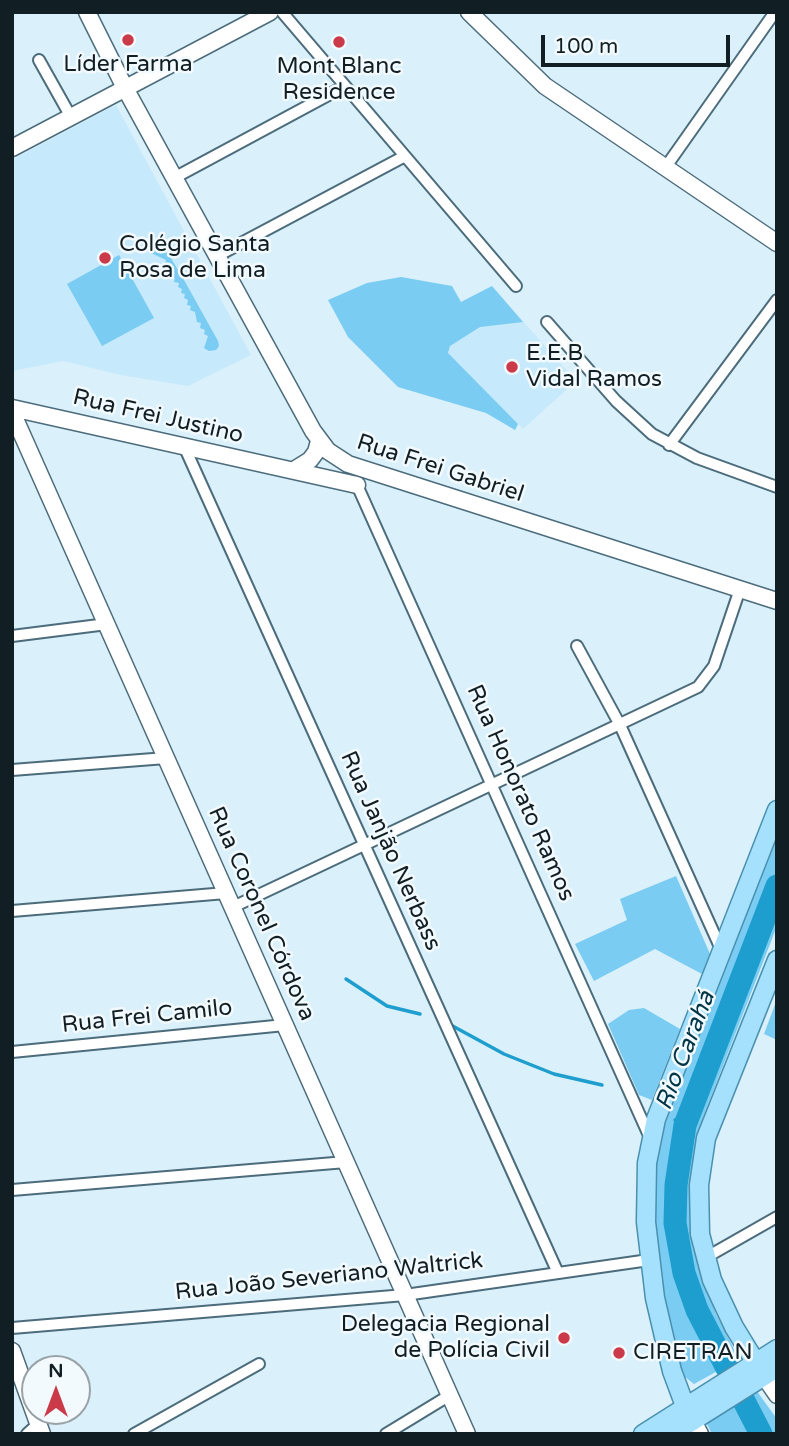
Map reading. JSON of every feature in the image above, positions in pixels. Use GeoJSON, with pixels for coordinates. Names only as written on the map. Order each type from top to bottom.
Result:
{"type":"FeatureCollection","features":[{"type":"Feature","properties":{"kind":"main road"},"geometry":{"type":"LineString","coordinates":[[693,1420],[663,1336],[649,1260],[645,1192],[651,1140],[656,1119],[777,810]]}},
{"type":"Feature","properties":{"kind":"main road"},"geometry":{"type":"LineString","coordinates":[[760,1371],[722,1303],[705,1258],[698,1207],[701,1160],[706,1138],[777,960]]}},
{"type":"Feature","properties":{"kind":"main road"},"geometry":{"type":"LineString","coordinates":[[672,1434],[693,1420],[711,1400],[760,1371],[777,1349]]}},
{"type":"Feature","properties":{"kind":"main road"},"geometry":{"type":"LineString","coordinates":[[643,1434],[693,1420]]}},
{"type":"Feature","properties":{"kind":"street","name":"Rua Frei Gabriel"},"geometry":{"type":"LineString","coordinates":[[87,12],[174,178],[319,441],[328,451],[348,464],[777,601]]}},
{"type":"Feature","properties":{"kind":"street"},"geometry":{"type":"LineString","coordinates":[[12,148],[270,12]]}},
{"type":"Feature","properties":{"kind":"street"},"geometry":{"type":"LineString","coordinates":[[282,12],[516,286]]}},
{"type":"Feature","properties":{"kind":"street"},"geometry":{"type":"LineString","coordinates":[[469,12],[545,86],[777,243]]}},
{"type":"Feature","properties":{"kind":"street"},"geometry":{"type":"LineString","coordinates":[[665,168],[775,12]]}},
{"type":"Feature","properties":{"kind":"street"},"geometry":{"type":"LineString","coordinates":[[39,60],[71,117]]}},
{"type":"Feature","properties":{"kind":"street"},"geometry":{"type":"LineString","coordinates":[[174,178],[345,86]]}},
{"type":"Feature","properties":{"kind":"street"},"geometry":{"type":"LineString","coordinates":[[217,256],[405,156]]}},
{"type":"Feature","properties":{"kind":"street"},"geometry":{"type":"LineString","coordinates":[[669,445],[777,300]]}},
{"type":"Feature","properties":{"kind":"street"},"geometry":{"type":"LineString","coordinates":[[547,322],[635,420],[669,445],[777,487]]}},
{"type":"Feature","properties":{"kind":"street","name":"Rua Frei Justino"},"geometry":{"type":"LineString","coordinates":[[12,410],[357,485]]}},
{"type":"Feature","properties":{"kind":"street","name":"Rua Coronel Córdova"},"geometry":{"type":"LineString","coordinates":[[12,410],[467,1434]]}},
{"type":"Feature","properties":{"kind":"street"},"geometry":{"type":"LineString","coordinates":[[294,470],[310,460],[319,441]]}},
{"type":"Feature","properties":{"kind":"street","name":"Rua Janjão Nerbass"},"geometry":{"type":"LineString","coordinates":[[184,446],[558,1273]]}},
{"type":"Feature","properties":{"kind":"street","name":"Rua Honorato Ramos"},"geometry":{"type":"LineString","coordinates":[[348,464],[651,1140]]}},
{"type":"Feature","properties":{"kind":"street"},"geometry":{"type":"LineString","coordinates":[[12,911],[230,900],[364,845],[698,687],[708,678],[714,666],[740,589]]}},
{"type":"Feature","properties":{"kind":"street"},"geometry":{"type":"LineString","coordinates":[[12,636],[107,624]]}},
{"type":"Feature","properties":{"kind":"street"},"geometry":{"type":"LineString","coordinates":[[577,646],[620,725],[721,949]]}},
{"type":"Feature","properties":{"kind":"street"},"geometry":{"type":"LineString","coordinates":[[12,770],[166,758]]}},
{"type":"Feature","properties":{"kind":"street","name":"Rua Frei Camilo"},"geometry":{"type":"LineString","coordinates":[[12,1052],[285,1025]]}},
{"type":"Feature","properties":{"kind":"street"},"geometry":{"type":"LineString","coordinates":[[12,1190],[346,1162]]}},
{"type":"Feature","properties":{"kind":"street"},"geometry":{"type":"LineString","coordinates":[[705,1258],[777,1217]]}},
{"type":"Feature","properties":{"kind":"street","name":"Rua João Severiano Waltrick"},"geometry":{"type":"LineString","coordinates":[[12,1328],[405,1295],[649,1260]]}},
{"type":"Feature","properties":{"kind":"street"},"geometry":{"type":"LineString","coordinates":[[12,1351],[36,1431]]}},
{"type":"Feature","properties":{"kind":"street"},"geometry":{"type":"LineString","coordinates":[[134,1434],[259,1364]]}},
{"type":"Feature","properties":{"kind":"street"},"geometry":{"type":"LineString","coordinates":[[760,1371],[777,1395]]}},
{"type":"Feature","properties":{"kind":"street"},"geometry":{"type":"LineString","coordinates":[[386,1434],[450,1395]]}},
{"type":"Feature","properties":{"kind":"shaded area","name":"Colégio Santa Rosa de Lima"},"geometry":{"type":"Polygon","coordinates":[[[116,105],[251,355],[188,386],[121,375],[63,361],[12,371],[12,160],[116,105]]]}},
{"type":"Feature","properties":{"kind":"shaded area"},"geometry":{"type":"Polygon","coordinates":[[[154,244],[163,245],[184,280],[218,341],[216,350],[209,351],[204,348],[208,336],[204,334],[205,330],[200,328],[201,323],[197,322],[195,312],[190,310],[191,306],[187,305],[188,300],[184,298],[185,294],[181,293],[179,283],[174,282],[173,271],[168,270],[166,260],[151,253],[154,244]]]}},
{"type":"Feature","properties":{"kind":"shaded area"},"geometry":{"type":"Polygon","coordinates":[[[119,255],[154,318],[102,346],[67,284],[119,255]]]}},
{"type":"Feature","properties":{"kind":"shaded area"},"geometry":{"type":"Polygon","coordinates":[[[401,277],[452,286],[461,302],[492,286],[523,322],[480,327],[450,346],[448,353],[518,424],[515,430],[486,413],[398,387],[348,337],[328,300],[367,283],[401,277]]]}},
{"type":"Feature","properties":{"kind":"shaded area","name":"E.E.B Vidal Ramos"},"geometry":{"type":"Polygon","coordinates":[[[492,286],[576,381],[523,429],[448,354],[461,302],[492,286]]]}},
{"type":"Feature","properties":{"kind":"shaded area"},"geometry":{"type":"Polygon","coordinates":[[[777,830],[777,926],[702,1120],[691,1179],[690,1219],[702,1273],[716,1314],[737,1355],[732,1363],[694,1384],[680,1373],[663,1301],[650,1203],[659,1130],[777,830]]]}},
{"type":"Feature","properties":{"kind":"shaded area"},"geometry":{"type":"Polygon","coordinates":[[[676,876],[710,954],[702,974],[655,949],[594,981],[575,944],[627,920],[620,899],[676,876]]]}},
{"type":"Feature","properties":{"kind":"shaded area"},"geometry":{"type":"Polygon","coordinates":[[[777,999],[777,1040],[764,1034],[777,999]]]}},
{"type":"Feature","properties":{"kind":"shaded area"},"geometry":{"type":"Polygon","coordinates":[[[644,1008],[680,1029],[652,1100],[639,1095],[608,1024],[629,1010],[644,1008]]]}},
{"type":"Feature","properties":{"kind":"shaded area"},"geometry":{"type":"Polygon","coordinates":[[[756,1390],[777,1419],[777,1434],[712,1434],[706,1422],[756,1390]]]}},
{"type":"Feature","properties":{"kind":"waterway","name":"Rio Carahá"},"geometry":{"type":"LineString","coordinates":[[761,1434],[697,1310],[684,1273],[675,1223],[676,1185],[685,1125],[777,886]]}},
{"type":"Feature","properties":{"kind":"waterway"},"geometry":{"type":"LineString","coordinates":[[346,979],[387,1006],[420,1014]]}},
{"type":"Feature","properties":{"kind":"waterway"},"geometry":{"type":"LineString","coordinates":[[449,1024],[504,1054],[554,1074],[602,1085]]}},
{"type":"Feature","properties":{"kind":"waterway"},"geometry":{"type":"LineString","coordinates":[[675,1120],[685,1125]]}},
{"type":"Feature","properties":{"kind":"place","name":"Líder Farma"},"geometry":{"type":"Point","coordinates":[128,40]}},
{"type":"Feature","properties":{"kind":"place","name":"Mont Blanc Residence"},"geometry":{"type":"Point","coordinates":[339,42]}},
{"type":"Feature","properties":{"kind":"place","name":"Colégio Santa Rosa de Lima"},"geometry":{"type":"Point","coordinates":[105,258]}},
{"type":"Feature","properties":{"kind":"place","name":"E.E.B Vidal Ramos"},"geometry":{"type":"Point","coordinates":[512,367]}},
{"type":"Feature","properties":{"kind":"place","name":"Delegacia Regional de Polícia Civil"},"geometry":{"type":"Point","coordinates":[564,1338]}},
{"type":"Feature","properties":{"kind":"place","name":"CIRETRAN"},"geometry":{"type":"Point","coordinates":[619,1353]}}]}
